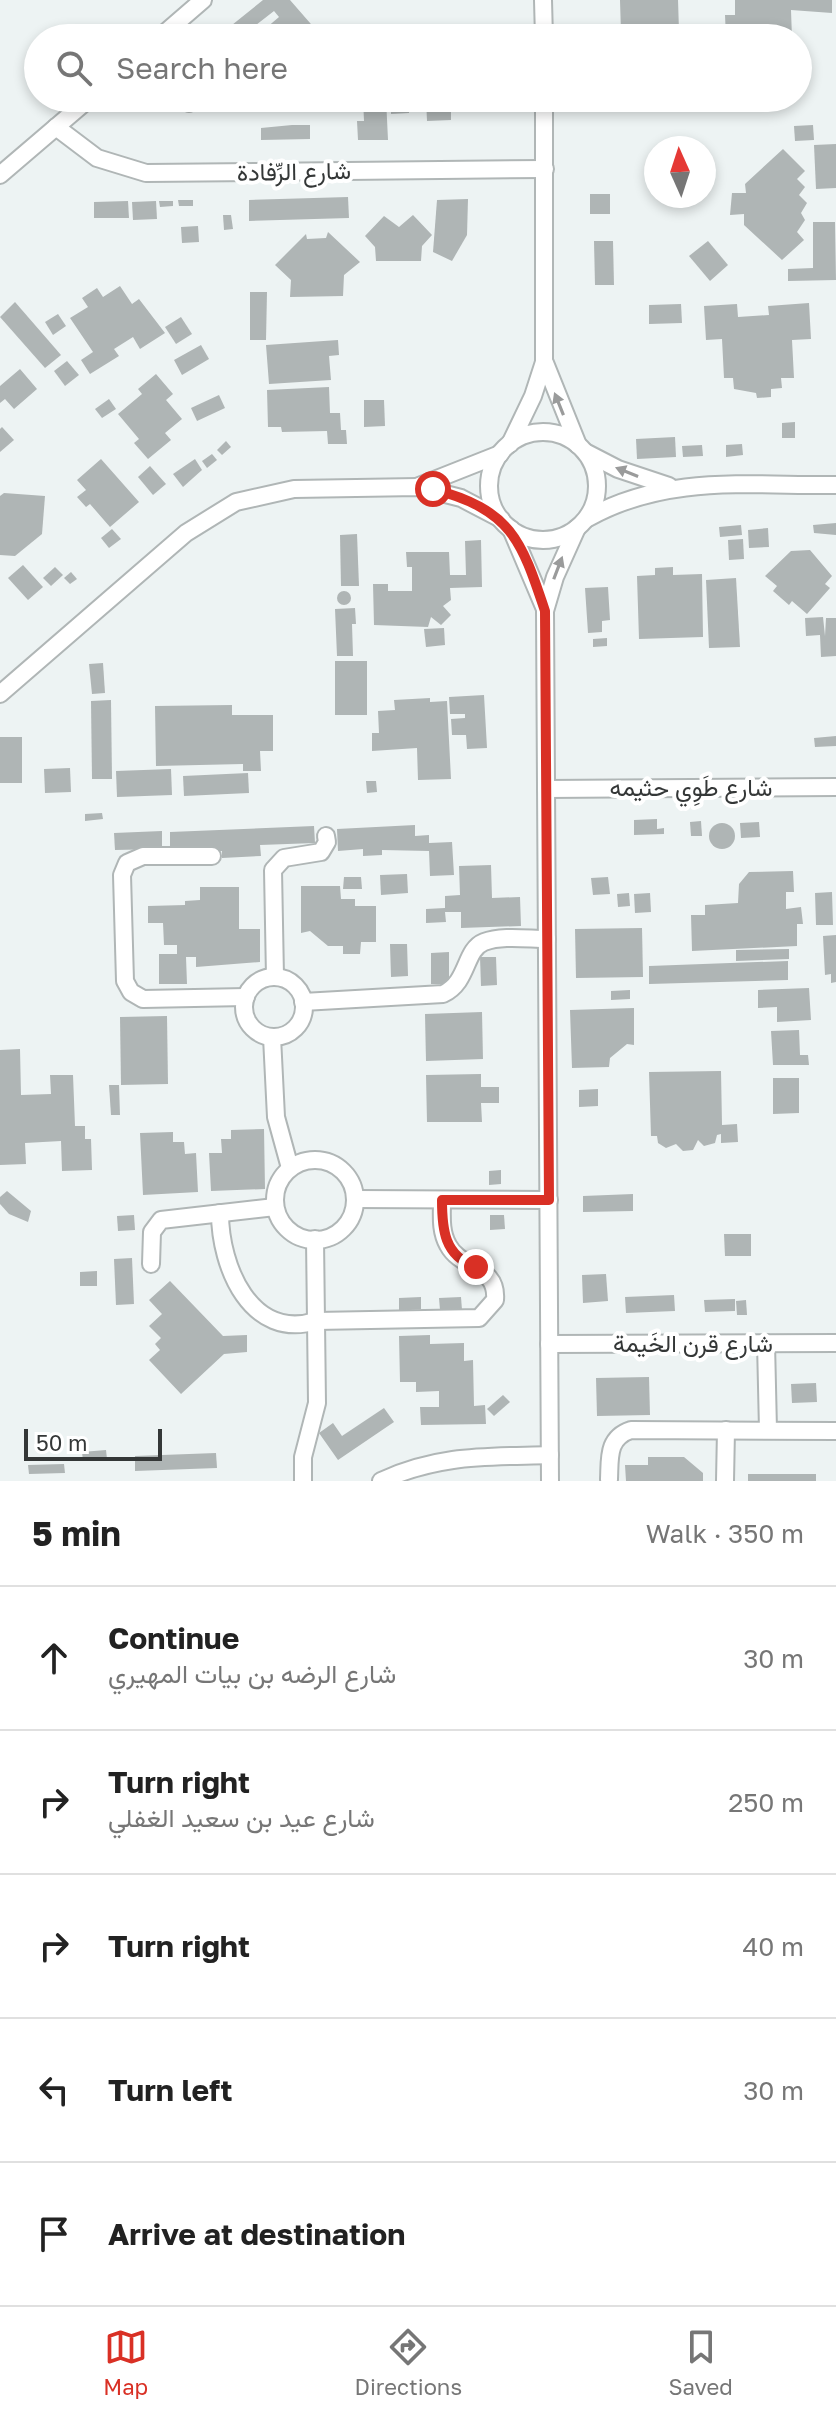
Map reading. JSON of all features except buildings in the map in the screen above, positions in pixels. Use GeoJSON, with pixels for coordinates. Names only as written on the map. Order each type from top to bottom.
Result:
{"type":"FeatureCollection","features":[{"type":"Feature","properties":{"kind":"street"},"geometry":{"type":"LineString","coordinates":[[175,24],[203,0]]}},
{"type":"Feature","properties":{"kind":"street"},"geometry":{"type":"LineString","coordinates":[[543,0],[544,24]]}},
{"type":"Feature","properties":{"kind":"street"},"geometry":{"type":"LineString","coordinates":[[0,175],[74,112]]}},
{"type":"Feature","properties":{"kind":"street"},"geometry":{"type":"LineString","coordinates":[[544,112],[544,362],[526,412],[493,466],[490,494],[545,611]]}},
{"type":"Feature","properties":{"kind":"street","name":"شارع الرِّفادة"},"geometry":{"type":"LineString","coordinates":[[56,127],[97,158],[146,173],[545,169]]}},
{"type":"Feature","properties":{"kind":"street"},"geometry":{"type":"LineString","coordinates":[[544,362],[597,478],[597,492],[555,577],[545,611],[550,1481]]}},
{"type":"Feature","properties":{"kind":"street"},"geometry":{"type":"LineString","coordinates":[[418,487],[505,449],[532,433],[544,432],[556,434],[635,476],[670,486]]}},
{"type":"Feature","properties":{"kind":"street"},"geometry":{"type":"LineString","coordinates":[[0,694],[186,533],[218,510],[275,491],[418,487],[461,498],[537,539],[565,535],[636,496],[670,486],[836,485]]}},
{"type":"Feature","properties":{"kind":"street","name":"شارع طَوِي حثيمه"},"geometry":{"type":"LineString","coordinates":[[546,789],[836,787]]}},
{"type":"Feature","properties":{"kind":"street"},"geometry":{"type":"LineString","coordinates":[[275,977],[273,870],[284,858],[321,852],[326,836]]}},
{"type":"Feature","properties":{"kind":"street"},"geometry":{"type":"LineString","coordinates":[[212,856],[143,856],[127,863],[122,875],[125,981],[131,992],[143,999],[246,997]]}},
{"type":"Feature","properties":{"kind":"street"},"geometry":{"type":"LineString","coordinates":[[303,1002],[443,994],[459,984],[474,950],[485,942],[547,939]]}},
{"type":"Feature","properties":{"kind":"street"},"geometry":{"type":"LineString","coordinates":[[275,977],[293,983],[303,1002],[298,1025],[282,1036],[272,1037],[250,1023],[245,1015],[246,997],[260,980],[275,977]]}},
{"type":"Feature","properties":{"kind":"street"},"geometry":{"type":"LineString","coordinates":[[272,1037],[276,1117],[290,1168]]}},
{"type":"Feature","properties":{"kind":"street"},"geometry":{"type":"LineString","coordinates":[[311,1160],[332,1164],[348,1179],[355,1199],[346,1224],[332,1236],[315,1239],[304,1238],[285,1227],[275,1207],[277,1186],[290,1168],[311,1160]]}},
{"type":"Feature","properties":{"kind":"street"},"geometry":{"type":"LineString","coordinates":[[355,1199],[549,1200]]}},
{"type":"Feature","properties":{"kind":"street"},"geometry":{"type":"LineString","coordinates":[[220,1213],[227,1261],[254,1309],[284,1324],[316,1321],[471,1321],[486,1314],[495,1300],[494,1283],[484,1271],[459,1258],[447,1244],[442,1228],[442,1200]]}},
{"type":"Feature","properties":{"kind":"street"},"geometry":{"type":"LineString","coordinates":[[151,1264],[152,1232],[161,1220],[275,1207]]}},
{"type":"Feature","properties":{"kind":"street"},"geometry":{"type":"LineString","coordinates":[[303,1481],[303,1457],[317,1403],[315,1239]]}},
{"type":"Feature","properties":{"kind":"street"},"geometry":{"type":"LineString","coordinates":[[766,1343],[768,1430]]}},
{"type":"Feature","properties":{"kind":"street","name":"شارع قرن الخَيمة"},"geometry":{"type":"LineString","coordinates":[[549,1344],[836,1343]]}},
{"type":"Feature","properties":{"kind":"street"},"geometry":{"type":"LineString","coordinates":[[725,1481],[726,1430]]}},
{"type":"Feature","properties":{"kind":"street"},"geometry":{"type":"LineString","coordinates":[[609,1479],[611,1446],[624,1432],[836,1431]]}},
{"type":"Feature","properties":{"kind":"street"},"geometry":{"type":"LineString","coordinates":[[381,1481],[414,1466],[445,1459],[550,1455]]}},
{"type":"Feature","properties":{"kind":"route"},"geometry":{"type":"LineString","coordinates":[[433,489],[475,504],[501,519],[511,529],[527,561],[545,611],[549,1200],[442,1200],[442,1228],[447,1244],[459,1258],[476,1267]]}}]}
